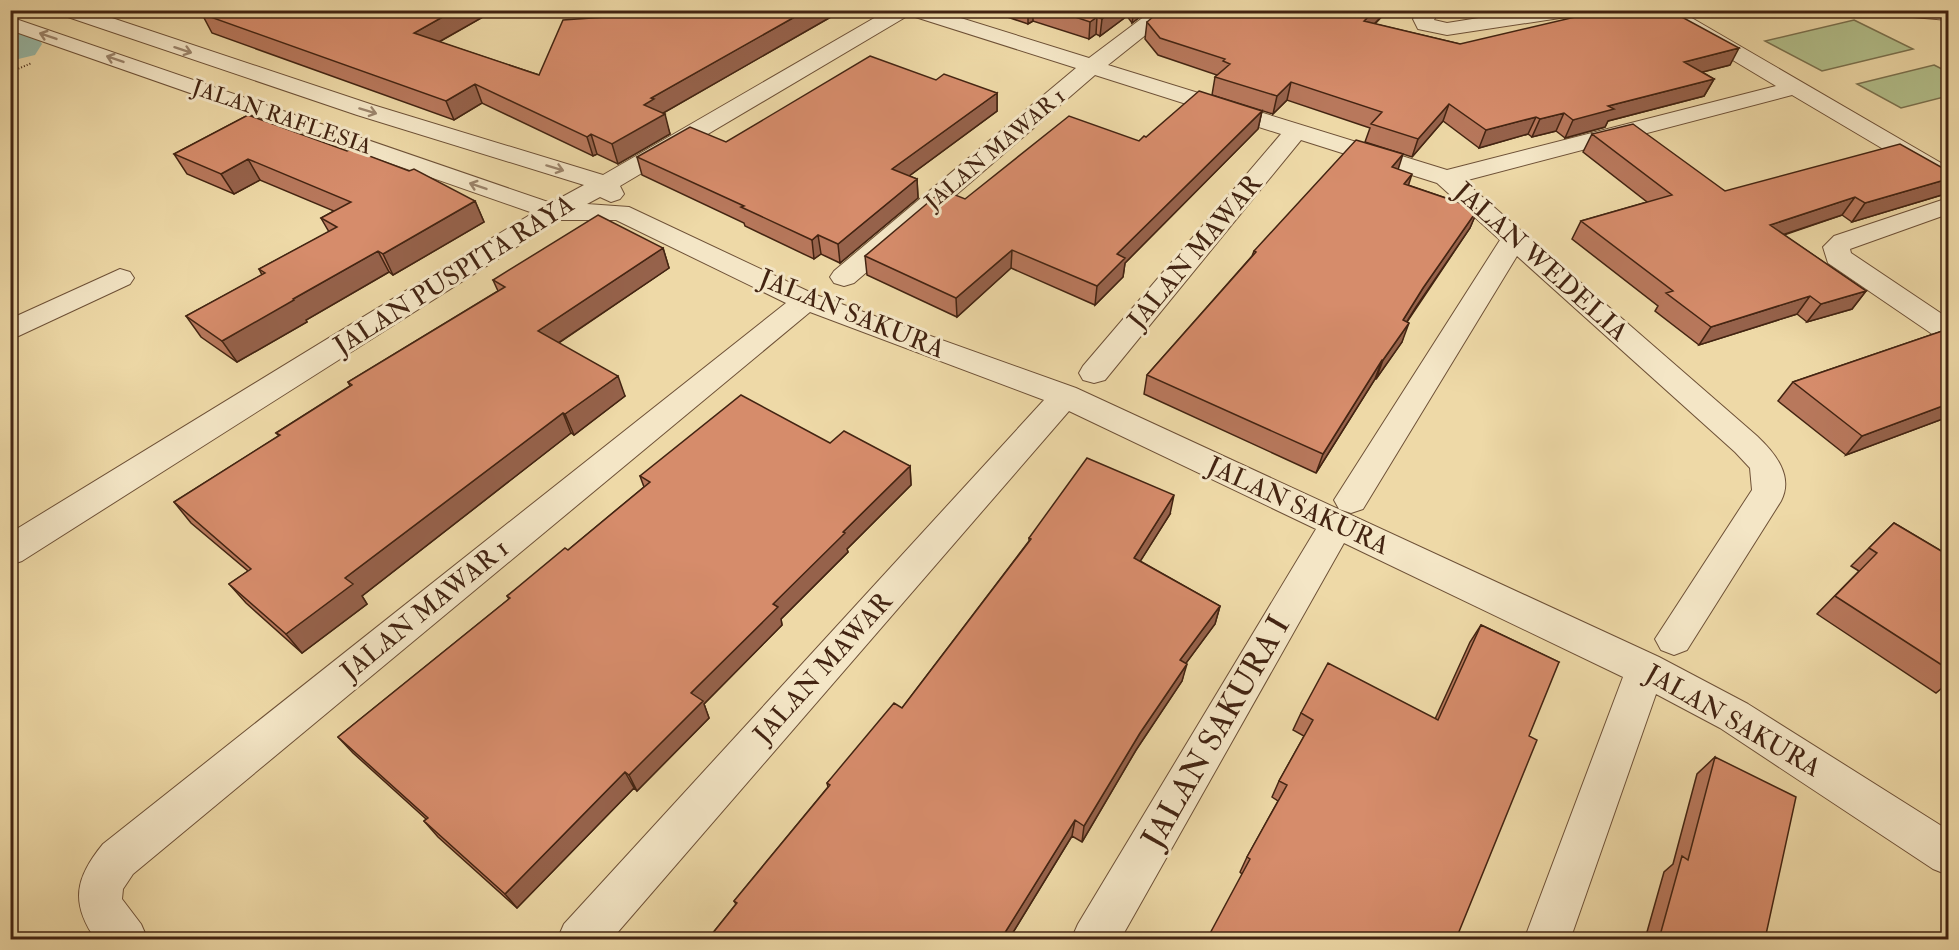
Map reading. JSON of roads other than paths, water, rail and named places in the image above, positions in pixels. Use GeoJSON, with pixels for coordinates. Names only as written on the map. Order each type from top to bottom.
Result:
{"type":"FeatureCollection","features":[{"type":"Feature","properties":{"kind":"street","name":"JALAN RAFLESIA"},"geometry":{"type":"LineString","coordinates":[[66,10],[364,110],[606,184]]}},
{"type":"Feature","properties":{"kind":"street"},"geometry":{"type":"LineString","coordinates":[[560,10],[616,12],[622,10]]}},
{"type":"Feature","properties":{"kind":"street","name":"JALAN PUSPITA RAYA"},"geometry":{"type":"LineString","coordinates":[[10,551],[553,212],[606,184],[903,10]]}},
{"type":"Feature","properties":{"kind":"street","name":"JALAN WEDELIA"},"geometry":{"type":"LineString","coordinates":[[913,10],[1044,50],[1090,68],[1446,178],[1746,444],[1762,460],[1769,473],[1769,492],[1674,639]]}},
{"type":"Feature","properties":{"kind":"street","name":"JALAN MAWAR 1"},"geometry":{"type":"LineString","coordinates":[[844,277],[1090,68],[1167,10]]}},
{"type":"Feature","properties":{"kind":"street"},"geometry":{"type":"LineString","coordinates":[[1430,10],[1423,19],[1425,25],[1447,29],[1573,10]]}},
{"type":"Feature","properties":{"kind":"street"},"geometry":{"type":"LineString","coordinates":[[1663,10],[1948,177]]}},
{"type":"Feature","properties":{"kind":"street"},"geometry":{"type":"LineString","coordinates":[[1901,10],[1948,14]]}},
{"type":"Feature","properties":{"kind":"street","name":"JALAN RAFLESIA"},"geometry":{"type":"LineString","coordinates":[[10,23],[553,212]]}},
{"type":"Feature","properties":{"kind":"street"},"geometry":{"type":"LineString","coordinates":[[1446,178],[1794,88]]}},
{"type":"Feature","properties":{"kind":"street","name":"JALAN MAWAR"},"geometry":{"type":"LineString","coordinates":[[1094,373],[1296,131]]}},
{"type":"Feature","properties":{"kind":"street"},"geometry":{"type":"LineString","coordinates":[[606,184],[620,212]]}},
{"type":"Feature","properties":{"kind":"street"},"geometry":{"type":"LineString","coordinates":[[1948,206],[1843,242],[1836,247],[1838,257],[1948,331]]}},
{"type":"Feature","properties":{"kind":"street","name":"JALAN SAKURA"},"geometry":{"type":"LineString","coordinates":[[553,212],[620,212],[806,301],[1065,396],[1344,512],[1734,716],[1948,854]]}},
{"type":"Feature","properties":{"kind":"street","name":"JALAN SAKURA I"},"geometry":{"type":"LineString","coordinates":[[1094,939],[1344,512],[1514,239]]}},
{"type":"Feature","properties":{"kind":"street"},"geometry":{"type":"LineString","coordinates":[[10,331],[120,278]]}},
{"type":"Feature","properties":{"kind":"street","name":"JALAN MAWAR 1"},"geometry":{"type":"LineString","coordinates":[[125,939],[100,907],[99,887],[106,873],[118,860],[806,301]]}},
{"type":"Feature","properties":{"kind":"street","name":"JALAN MAWAR"},"geometry":{"type":"LineString","coordinates":[[580,939],[1065,396]]}},
{"type":"Feature","properties":{"kind":"street"},"geometry":{"type":"LineString","coordinates":[[1547,939],[1645,669]]}},
{"type":"Feature","properties":{"kind":"waterway"},"geometry":{"type":"LineString","coordinates":[[10,46],[17,44]]}}]}
